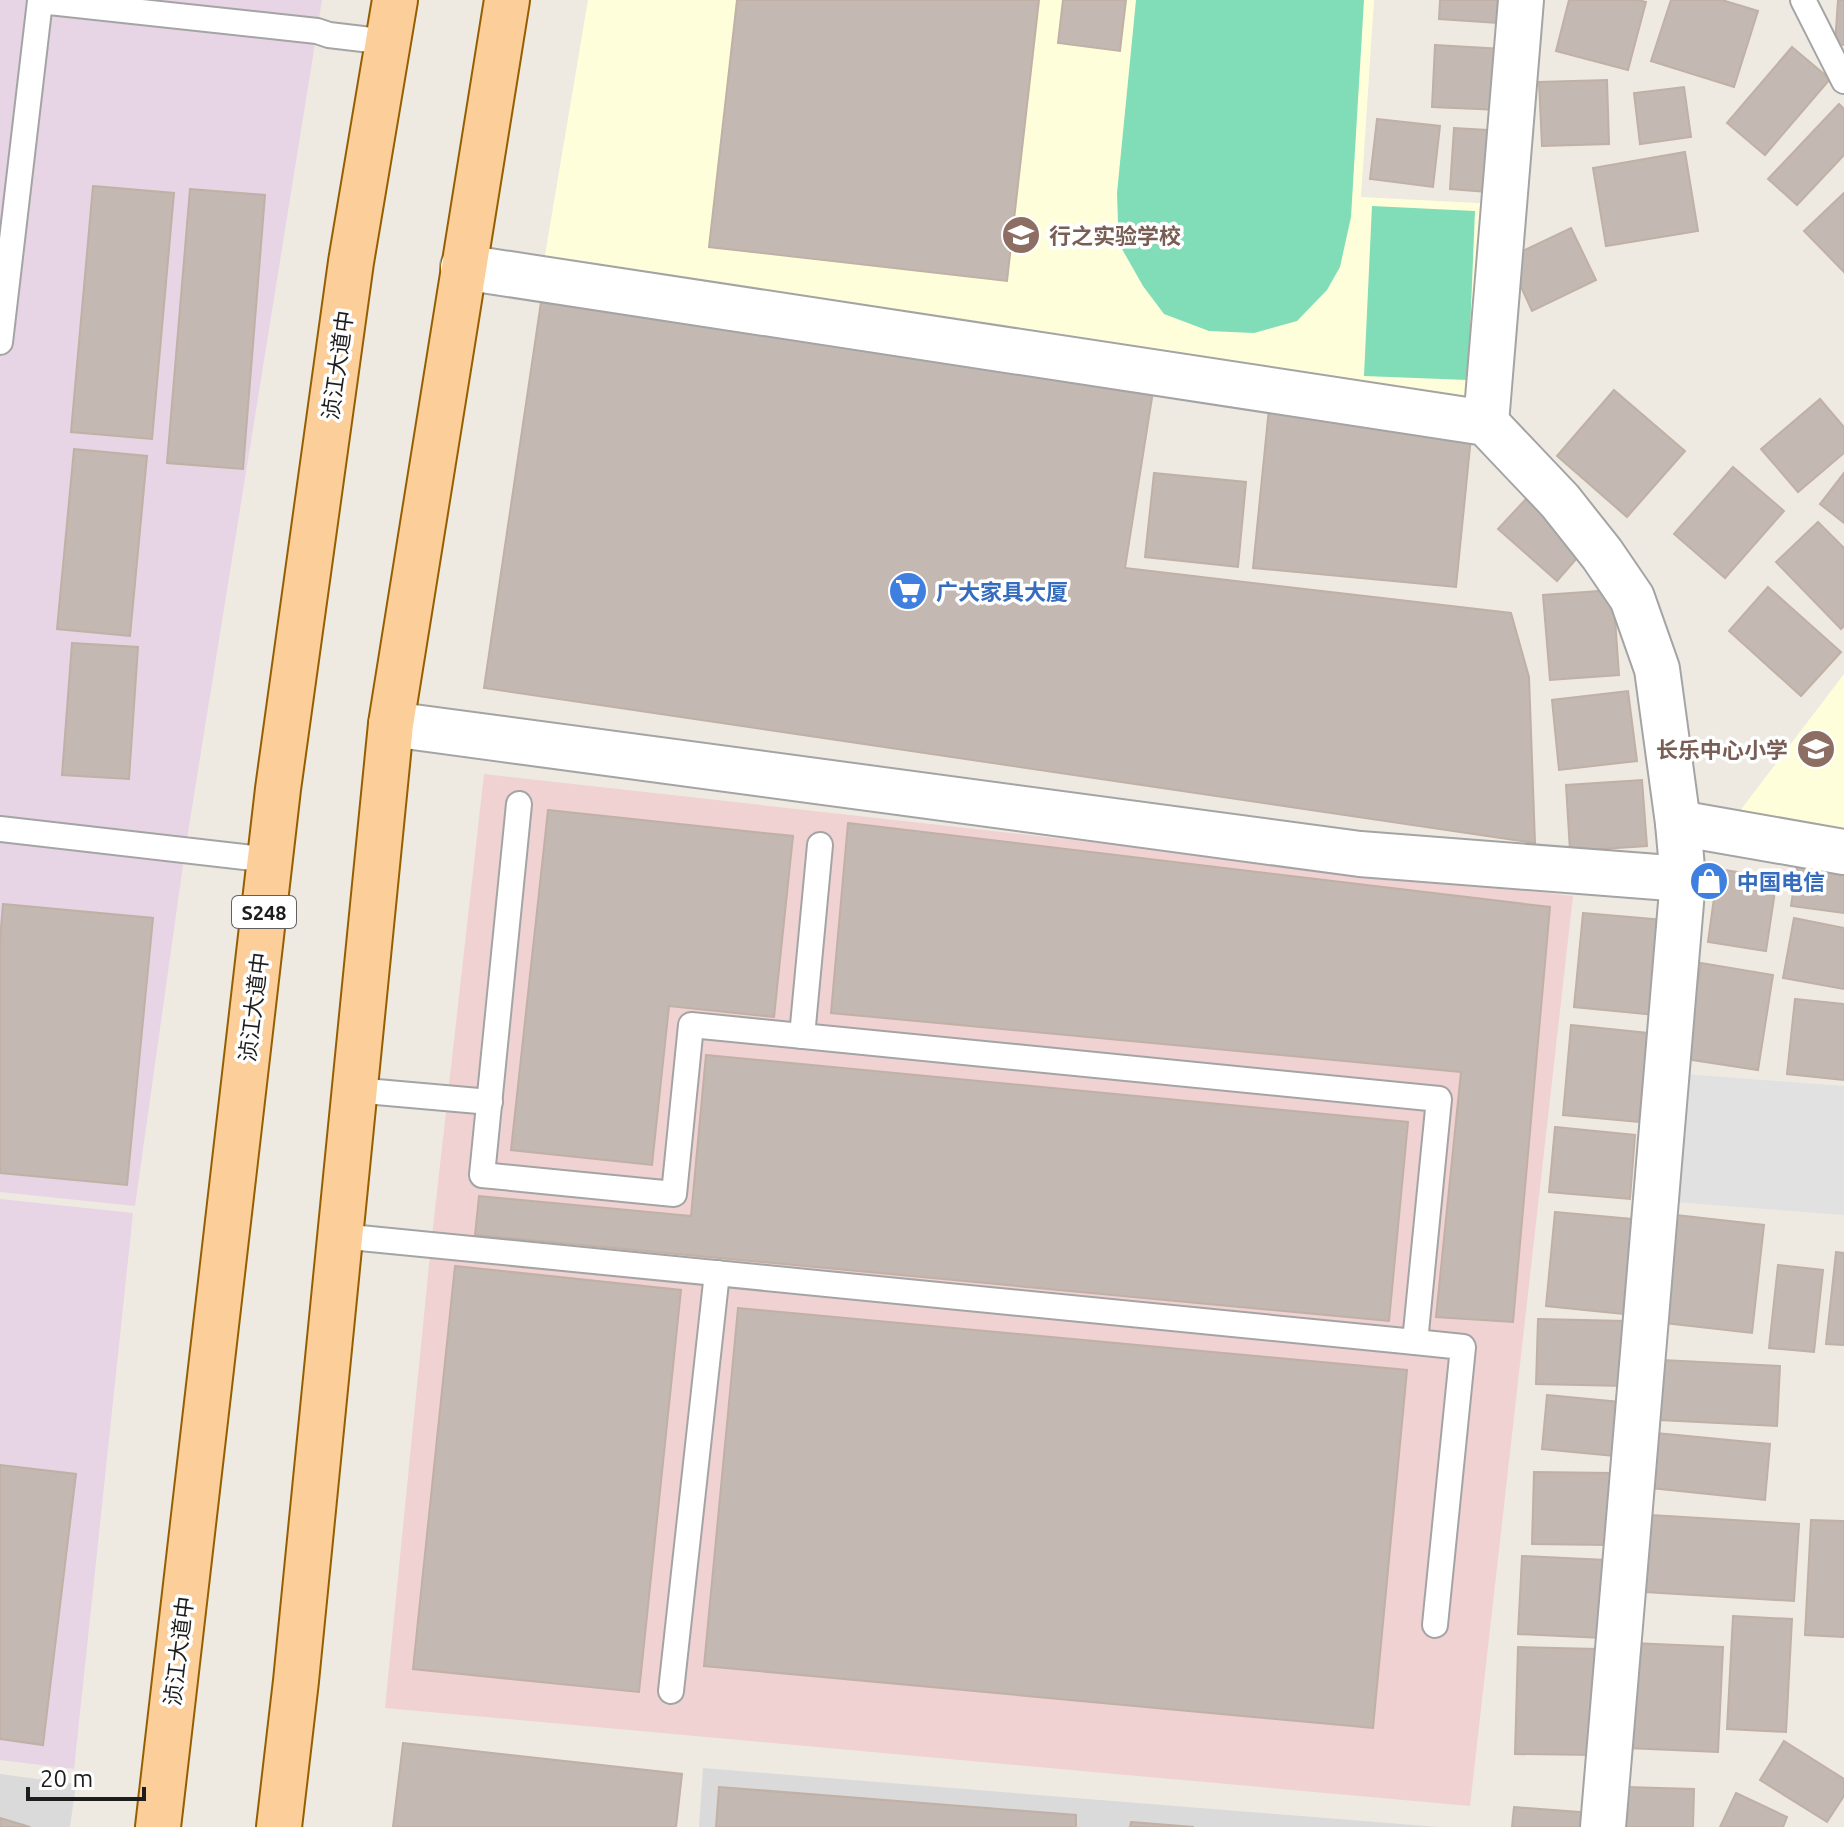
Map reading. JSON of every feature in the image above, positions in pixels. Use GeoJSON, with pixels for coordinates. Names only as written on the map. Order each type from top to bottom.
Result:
{"type":"FeatureCollection","features":[{"type":"Feature","properties":{"kind":"main road","name":"浈江大道中"},"geometry":{"type":"LineString","coordinates":[[158,1827],[278,789],[351,262],[395,0]]}},
{"type":"Feature","properties":{"kind":"main road"},"geometry":{"type":"LineString","coordinates":[[279,1827],[391,724],[507,0]]}},
{"type":"Feature","properties":{"kind":"street"},"geometry":{"type":"LineString","coordinates":[[1486,423],[1521,0]]}},
{"type":"Feature","properties":{"kind":"street"},"geometry":{"type":"LineString","coordinates":[[463,267],[1486,423],[1560,501],[1602,554],[1632,598],[1657,669],[1683,879],[1603,1827]]}},
{"type":"Feature","properties":{"kind":"street"},"geometry":{"type":"LineString","coordinates":[[391,724],[1360,854],[1683,879]]}},
{"type":"Feature","properties":{"kind":"street"},"geometry":{"type":"LineString","coordinates":[[1678,823],[1844,852]]}},
{"type":"Feature","properties":{"kind":"lane"},"geometry":{"type":"LineString","coordinates":[[1803,0],[1844,81]]}},
{"type":"Feature","properties":{"kind":"lane"},"geometry":{"type":"LineString","coordinates":[[0,342],[34,1],[388,42]]}},
{"type":"Feature","properties":{"kind":"lane"},"geometry":{"type":"LineString","coordinates":[[519,804],[482,1175],[674,1194],[691,1025],[1439,1099],[1415,1342]]}},
{"type":"Feature","properties":{"kind":"lane"},"geometry":{"type":"LineString","coordinates":[[0,829],[270,860]]}},
{"type":"Feature","properties":{"kind":"lane"},"geometry":{"type":"LineString","coordinates":[[802,1036],[820,845]]}},
{"type":"Feature","properties":{"kind":"lane"},"geometry":{"type":"LineString","coordinates":[[354,1090],[490,1102]]}},
{"type":"Feature","properties":{"kind":"lane"},"geometry":{"type":"LineString","coordinates":[[340,1236],[1463,1347],[1435,1625]]}},
{"type":"Feature","properties":{"kind":"lane"},"geometry":{"type":"LineString","coordinates":[[671,1691],[717,1273]]}},
{"type":"Feature","properties":{"kind":"shaded area"},"geometry":{"type":"Polygon","coordinates":[[[0,0],[322,0],[185,851],[135,1206],[0,1192],[0,0]]]}},
{"type":"Feature","properties":{"kind":"shaded area","name":"行之实验学校"},"geometry":{"type":"Polygon","coordinates":[[[588,0],[1374,0],[1361,197],[1496,204],[1478,408],[543,267],[588,0]]]}},
{"type":"Feature","properties":{"kind":"shaded area","name":"长乐中心小学"},"geometry":{"type":"Polygon","coordinates":[[[1844,674],[1844,844],[1730,824],[1844,674]]]}},
{"type":"Feature","properties":{"kind":"shaded area"},"geometry":{"type":"Polygon","coordinates":[[[484,774],[1573,896],[1470,1806],[385,1708],[431,1245],[484,774]]]}},
{"type":"Feature","properties":{"kind":"shaded area"},"geometry":{"type":"Polygon","coordinates":[[[1685,1074],[1844,1086],[1844,1215],[1674,1202],[1685,1074]]]}},
{"type":"Feature","properties":{"kind":"shaded area"},"geometry":{"type":"Polygon","coordinates":[[[0,1199],[133,1213],[74,1769],[0,1760],[0,1199]]]}},
{"type":"Feature","properties":{"kind":"shaded area"},"geometry":{"type":"Polygon","coordinates":[[[703,1768],[1438,1827],[699,1827],[703,1768]]]}},
{"type":"Feature","properties":{"kind":"shaded area"},"geometry":{"type":"Polygon","coordinates":[[[0,1774],[76,1784],[70,1827],[0,1827],[0,1774]]]}},
{"type":"Feature","properties":{"kind":"green space"},"geometry":{"type":"Polygon","coordinates":[[[1136,0],[1364,0],[1351,217],[1340,267],[1327,290],[1297,321],[1254,333],[1209,331],[1164,314],[1143,286],[1122,249],[1117,193],[1136,0]]]}},
{"type":"Feature","properties":{"kind":"green space"},"geometry":{"type":"Polygon","coordinates":[[[1372,206],[1475,211],[1468,380],[1364,376],[1372,206]]]}},
{"type":"Feature","properties":{"kind":"building"},"geometry":{"type":"Polygon","coordinates":[[[737,0],[1039,0],[1007,281],[709,247],[737,0]]]}},
{"type":"Feature","properties":{"kind":"building"},"geometry":{"type":"Polygon","coordinates":[[[1063,0],[1126,0],[1120,51],[1058,43],[1063,0]]]}},
{"type":"Feature","properties":{"kind":"building"},"geometry":{"type":"Polygon","coordinates":[[[1440,0],[1514,0],[1513,24],[1439,19],[1440,0]]]}},
{"type":"Feature","properties":{"kind":"building"},"geometry":{"type":"Polygon","coordinates":[[[1569,0],[1646,2],[1628,70],[1556,51],[1569,0]]]}},
{"type":"Feature","properties":{"kind":"building"},"geometry":{"type":"Polygon","coordinates":[[[1671,0],[1722,0],[1758,11],[1734,87],[1651,61],[1671,0]]]}},
{"type":"Feature","properties":{"kind":"building"},"geometry":{"type":"Polygon","coordinates":[[[1838,0],[1844,0],[1844,45],[1835,44],[1838,0]]]}},
{"type":"Feature","properties":{"kind":"building"},"geometry":{"type":"Polygon","coordinates":[[[1435,45],[1503,49],[1500,110],[1432,107],[1435,45]]]}},
{"type":"Feature","properties":{"kind":"building"},"geometry":{"type":"Polygon","coordinates":[[[1792,47],[1830,79],[1765,155],[1727,123],[1792,47]]]}},
{"type":"Feature","properties":{"kind":"building"},"geometry":{"type":"Polygon","coordinates":[[[1607,80],[1609,144],[1542,146],[1539,82],[1607,80]]]}},
{"type":"Feature","properties":{"kind":"building"},"geometry":{"type":"Polygon","coordinates":[[[1684,87],[1691,137],[1640,144],[1634,93],[1684,87]]]}},
{"type":"Feature","properties":{"kind":"building"},"geometry":{"type":"Polygon","coordinates":[[[1839,104],[1844,109],[1844,155],[1797,205],[1768,179],[1839,104]]]}},
{"type":"Feature","properties":{"kind":"building"},"geometry":{"type":"Polygon","coordinates":[[[1377,119],[1440,126],[1433,187],[1370,179],[1377,119]]]}},
{"type":"Feature","properties":{"kind":"building"},"geometry":{"type":"Polygon","coordinates":[[[1454,128],[1504,131],[1500,193],[1450,189],[1454,128]]]}},
{"type":"Feature","properties":{"kind":"building"},"geometry":{"type":"Polygon","coordinates":[[[1685,152],[1698,231],[1606,246],[1593,168],[1685,152]]]}},
{"type":"Feature","properties":{"kind":"building"},"geometry":{"type":"Polygon","coordinates":[[[93,186],[174,193],[152,439],[71,432],[93,186]]]}},
{"type":"Feature","properties":{"kind":"building"},"geometry":{"type":"Polygon","coordinates":[[[190,189],[265,195],[243,469],[167,463],[190,189]]]}},
{"type":"Feature","properties":{"kind":"building"},"geometry":{"type":"Polygon","coordinates":[[[1844,193],[1844,272],[1804,231],[1844,193]]]}},
{"type":"Feature","properties":{"kind":"building"},"geometry":{"type":"Polygon","coordinates":[[[1571,228],[1596,280],[1532,311],[1508,258],[1571,228]]]}},
{"type":"Feature","properties":{"kind":"building","name":"广大家具大厦"},"geometry":{"type":"Polygon","coordinates":[[[541,302],[1154,385],[1125,568],[1511,613],[1529,677],[1535,843],[484,688],[541,302]]]}},
{"type":"Feature","properties":{"kind":"building"},"geometry":{"type":"Polygon","coordinates":[[[1614,390],[1685,451],[1627,517],[1557,456],[1614,390]]]}},
{"type":"Feature","properties":{"kind":"building"},"geometry":{"type":"Polygon","coordinates":[[[1820,399],[1844,427],[1844,453],[1798,492],[1761,449],[1820,399]]]}},
{"type":"Feature","properties":{"kind":"building"},"geometry":{"type":"Polygon","coordinates":[[[1269,408],[1472,427],[1456,587],[1253,568],[1269,408]]]}},
{"type":"Feature","properties":{"kind":"building"},"geometry":{"type":"Polygon","coordinates":[[[74,449],[147,456],[130,636],[57,629],[74,449]]]}},
{"type":"Feature","properties":{"kind":"building"},"geometry":{"type":"Polygon","coordinates":[[[1733,467],[1784,511],[1725,578],[1674,534],[1733,467]]]}},
{"type":"Feature","properties":{"kind":"building"},"geometry":{"type":"Polygon","coordinates":[[[1154,473],[1246,482],[1238,567],[1145,557],[1154,473]]]}},
{"type":"Feature","properties":{"kind":"building"},"geometry":{"type":"Polygon","coordinates":[[[1844,473],[1844,523],[1820,504],[1844,473]]]}},
{"type":"Feature","properties":{"kind":"building"},"geometry":{"type":"Polygon","coordinates":[[[1526,499],[1584,550],[1557,581],[1498,529],[1526,499]]]}},
{"type":"Feature","properties":{"kind":"building"},"geometry":{"type":"Polygon","coordinates":[[[1818,522],[1844,548],[1844,626],[1841,629],[1776,562],[1818,522]]]}},
{"type":"Feature","properties":{"kind":"building"},"geometry":{"type":"Polygon","coordinates":[[[1768,587],[1841,652],[1801,696],[1729,631],[1768,587]]]}},
{"type":"Feature","properties":{"kind":"building"},"geometry":{"type":"Polygon","coordinates":[[[1613,590],[1619,675],[1550,680],[1543,595],[1613,590]]]}},
{"type":"Feature","properties":{"kind":"building"},"geometry":{"type":"Polygon","coordinates":[[[72,643],[138,647],[129,779],[62,775],[72,643]]]}},
{"type":"Feature","properties":{"kind":"building"},"geometry":{"type":"Polygon","coordinates":[[[1628,691],[1637,761],[1559,770],[1552,700],[1628,691]]]}},
{"type":"Feature","properties":{"kind":"building"},"geometry":{"type":"Polygon","coordinates":[[[1642,780],[1647,846],[1570,851],[1566,785],[1642,780]]]}},
{"type":"Feature","properties":{"kind":"building"},"geometry":{"type":"Polygon","coordinates":[[[548,810],[793,836],[774,1017],[669,1006],[652,1165],[511,1150],[548,810]]]}},
{"type":"Feature","properties":{"kind":"building"},"geometry":{"type":"Polygon","coordinates":[[[848,823],[1550,907],[1513,1322],[1436,1317],[1461,1072],[831,1013],[848,823]]]}},
{"type":"Feature","properties":{"kind":"building"},"geometry":{"type":"Polygon","coordinates":[[[1797,866],[1844,872],[1844,913],[1791,906],[1797,866]]]}},
{"type":"Feature","properties":{"kind":"building"},"geometry":{"type":"Polygon","coordinates":[[[1718,869],[1777,878],[1766,951],[1708,942],[1718,869]]]}},
{"type":"Feature","properties":{"kind":"building"},"geometry":{"type":"Polygon","coordinates":[[[3,904],[153,918],[127,1185],[0,1173],[0,940],[3,904]]]}},
{"type":"Feature","properties":{"kind":"building"},"geometry":{"type":"Polygon","coordinates":[[[1583,913],[1664,920],[1655,1015],[1574,1007],[1583,913]]]}},
{"type":"Feature","properties":{"kind":"building"},"geometry":{"type":"Polygon","coordinates":[[[1794,918],[1844,928],[1844,989],[1783,978],[1794,918]]]}},
{"type":"Feature","properties":{"kind":"building"},"geometry":{"type":"Polygon","coordinates":[[[1701,963],[1773,975],[1758,1070],[1685,1059],[1701,963]]]}},
{"type":"Feature","properties":{"kind":"building"},"geometry":{"type":"Polygon","coordinates":[[[1795,999],[1844,1004],[1844,1080],[1787,1074],[1795,999]]]}},
{"type":"Feature","properties":{"kind":"building"},"geometry":{"type":"Polygon","coordinates":[[[1571,1025],[1648,1033],[1639,1122],[1563,1115],[1571,1025]]]}},
{"type":"Feature","properties":{"kind":"building"},"geometry":{"type":"Polygon","coordinates":[[[706,1055],[1408,1122],[1389,1321],[475,1235],[479,1196],[691,1216],[706,1055]]]}},
{"type":"Feature","properties":{"kind":"building"},"geometry":{"type":"Polygon","coordinates":[[[1555,1127],[1635,1135],[1630,1199],[1549,1192],[1555,1127]]]}},
{"type":"Feature","properties":{"kind":"building"},"geometry":{"type":"Polygon","coordinates":[[[1555,1212],[1632,1219],[1623,1314],[1546,1306],[1555,1212]]]}},
{"type":"Feature","properties":{"kind":"building"},"geometry":{"type":"Polygon","coordinates":[[[1676,1215],[1764,1225],[1752,1333],[1665,1323],[1676,1215]]]}},
{"type":"Feature","properties":{"kind":"building"},"geometry":{"type":"Polygon","coordinates":[[[1836,1252],[1844,1253],[1844,1345],[1826,1344],[1836,1252]]]}},
{"type":"Feature","properties":{"kind":"building"},"geometry":{"type":"Polygon","coordinates":[[[1778,1265],[1823,1270],[1814,1352],[1769,1348],[1778,1265]]]}},
{"type":"Feature","properties":{"kind":"building"},"geometry":{"type":"Polygon","coordinates":[[[455,1266],[681,1290],[639,1692],[413,1669],[455,1266]]]}},
{"type":"Feature","properties":{"kind":"building"},"geometry":{"type":"Polygon","coordinates":[[[738,1308],[1407,1370],[1373,1728],[704,1666],[738,1308]]]}},
{"type":"Feature","properties":{"kind":"building"},"geometry":{"type":"Polygon","coordinates":[[[1538,1319],[1626,1321],[1625,1386],[1536,1384],[1538,1319]]]}},
{"type":"Feature","properties":{"kind":"building"},"geometry":{"type":"Polygon","coordinates":[[[1662,1360],[1780,1366],[1777,1426],[1659,1420],[1662,1360]]]}},
{"type":"Feature","properties":{"kind":"building"},"geometry":{"type":"Polygon","coordinates":[[[1547,1395],[1620,1402],[1614,1456],[1542,1449],[1547,1395]]]}},
{"type":"Feature","properties":{"kind":"building"},"geometry":{"type":"Polygon","coordinates":[[[1656,1433],[1770,1444],[1765,1500],[1651,1488],[1656,1433]]]}},
{"type":"Feature","properties":{"kind":"building"},"geometry":{"type":"Polygon","coordinates":[[[0,1465],[76,1474],[43,1745],[0,1739],[0,1465]]]}},
{"type":"Feature","properties":{"kind":"building"},"geometry":{"type":"Polygon","coordinates":[[[1534,1472],[1612,1473],[1610,1545],[1532,1544],[1534,1472]]]}},
{"type":"Feature","properties":{"kind":"building"},"geometry":{"type":"Polygon","coordinates":[[[1650,1515],[1799,1524],[1794,1601],[1645,1592],[1650,1515]]]}},
{"type":"Feature","properties":{"kind":"building"},"geometry":{"type":"Polygon","coordinates":[[[1811,1520],[1844,1521],[1844,1637],[1805,1635],[1811,1520]]]}},
{"type":"Feature","properties":{"kind":"building"},"geometry":{"type":"Polygon","coordinates":[[[1522,1556],[1606,1560],[1602,1638],[1518,1634],[1522,1556]]]}},
{"type":"Feature","properties":{"kind":"building"},"geometry":{"type":"Polygon","coordinates":[[[1733,1616],[1792,1619],[1786,1732],[1727,1729],[1733,1616]]]}},
{"type":"Feature","properties":{"kind":"building"},"geometry":{"type":"Polygon","coordinates":[[[1632,1643],[1723,1647],[1718,1752],[1627,1748],[1632,1643]]]}},
{"type":"Feature","properties":{"kind":"building"},"geometry":{"type":"Polygon","coordinates":[[[1518,1647],[1598,1649],[1596,1755],[1515,1754],[1518,1647]]]}},
{"type":"Feature","properties":{"kind":"building"},"geometry":{"type":"Polygon","coordinates":[[[1784,1741],[1844,1779],[1844,1796],[1827,1822],[1760,1780],[1784,1741]]]}},
{"type":"Feature","properties":{"kind":"building"},"geometry":{"type":"Polygon","coordinates":[[[403,1743],[682,1774],[676,1827],[393,1827],[403,1743]]]}},
{"type":"Feature","properties":{"kind":"building"},"geometry":{"type":"Polygon","coordinates":[[[719,1787],[1076,1815],[1076,1827],[716,1827],[719,1787]]]}},
{"type":"Feature","properties":{"kind":"building"},"geometry":{"type":"Polygon","coordinates":[[[1625,1787],[1694,1789],[1693,1827],[1624,1827],[1625,1787]]]}},
{"type":"Feature","properties":{"kind":"building"},"geometry":{"type":"Polygon","coordinates":[[[1736,1793],[1787,1817],[1783,1827],[1720,1827],[1736,1793]]]}},
{"type":"Feature","properties":{"kind":"building"},"geometry":{"type":"Polygon","coordinates":[[[1514,1807],[1592,1813],[1591,1827],[1512,1827],[1514,1807]]]}},
{"type":"Feature","properties":{"kind":"building"},"geometry":{"type":"Polygon","coordinates":[[[0,1818],[30,1827],[0,1827],[0,1818]]]}},
{"type":"Feature","properties":{"kind":"building"},"geometry":{"type":"Polygon","coordinates":[[[1131,1822],[1194,1827],[1130,1827],[1131,1822]]]}},
{"type":"Feature","properties":{"kind":"place","name":"行之实验学校"},"geometry":{"type":"Point","coordinates":[1021,235]}},
{"type":"Feature","properties":{"kind":"place","name":"广大家具大厦"},"geometry":{"type":"Point","coordinates":[908,591]}},
{"type":"Feature","properties":{"kind":"place","name":"长乐中心小学"},"geometry":{"type":"Point","coordinates":[1816,749]}},
{"type":"Feature","properties":{"kind":"place","name":"中国电信"},"geometry":{"type":"Point","coordinates":[1709,881]}}]}
